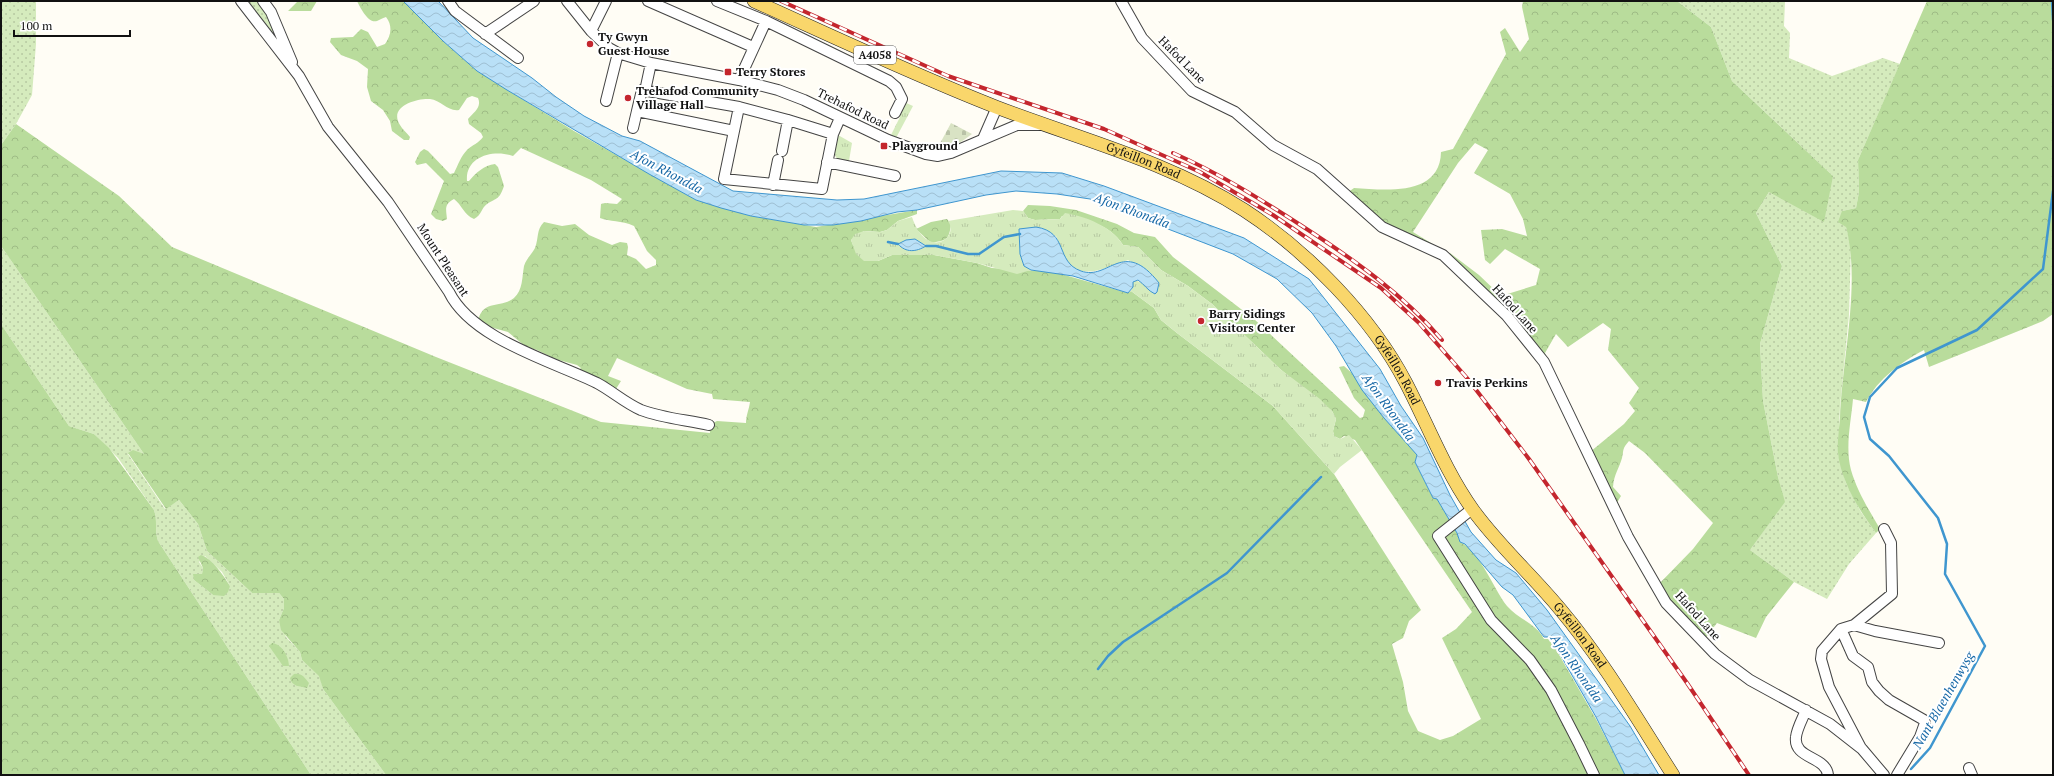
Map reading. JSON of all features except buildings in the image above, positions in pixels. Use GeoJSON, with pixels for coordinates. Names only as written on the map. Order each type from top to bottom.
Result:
{"type":"FeatureCollection","features":[{"type":"Feature","properties":{"kind":"main road","name":"A4058"},"geometry":{"type":"LineString","coordinates":[[754,1],[997,107]]}},
{"type":"Feature","properties":{"kind":"main road","name":"Gyfeillon Road"},"geometry":{"type":"LineString","coordinates":[[997,107],[1146,161],[1215,194],[1268,227],[1312,264],[1344,297],[1388,353],[1404,380],[1468,512],[1495,537],[1560,609],[1586,642],[1673,775]]}},
{"type":"Feature","properties":{"kind":"street","name":"Mount Pleasant"},"geometry":{"type":"LineString","coordinates":[[241,1],[299,76],[328,127],[388,202],[458,307],[470,318],[514,346],[597,383],[641,410],[709,425]]}},
{"type":"Feature","properties":{"kind":"street"},"geometry":{"type":"LineString","coordinates":[[263,1],[272,12],[287,53],[299,76]]}},
{"type":"Feature","properties":{"kind":"street"},"geometry":{"type":"LineString","coordinates":[[448,1],[455,11],[518,58]]}},
{"type":"Feature","properties":{"kind":"street"},"geometry":{"type":"LineString","coordinates":[[515,1],[522,10]]}},
{"type":"Feature","properties":{"kind":"street"},"geometry":{"type":"LineString","coordinates":[[485,34],[534,1]]}},
{"type":"Feature","properties":{"kind":"street","name":"Trehafod Road"},"geometry":{"type":"LineString","coordinates":[[567,1],[591,31],[609,48],[618,53],[651,63],[739,80],[778,90],[914,151],[938,156],[951,153],[1018,125],[1048,125]]}},
{"type":"Feature","properties":{"kind":"street"},"geometry":{"type":"LineString","coordinates":[[591,31],[606,1]]}},
{"type":"Feature","properties":{"kind":"street"},"geometry":{"type":"LineString","coordinates":[[648,1],[753,47]]}},
{"type":"Feature","properties":{"kind":"street"},"geometry":{"type":"LineString","coordinates":[[716,1],[766,21],[889,81],[896,87],[902,99],[895,113]]}},
{"type":"Feature","properties":{"kind":"street","name":"Hafod Lane"},"geometry":{"type":"LineString","coordinates":[[1121,1],[1142,38],[1192,91],[1235,112],[1273,145],[1317,170],[1382,227],[1443,255],[1507,316],[1544,362],[1628,537],[1666,602],[1715,654],[1750,680],[1830,724],[1862,749],[1884,775]]}},
{"type":"Feature","properties":{"kind":"street"},"geometry":{"type":"LineString","coordinates":[[739,80],[766,21]]}},
{"type":"Feature","properties":{"kind":"street"},"geometry":{"type":"LineString","coordinates":[[606,101],[618,53]]}},
{"type":"Feature","properties":{"kind":"street"},"geometry":{"type":"LineString","coordinates":[[633,128],[651,63]]}},
{"type":"Feature","properties":{"kind":"street"},"geometry":{"type":"LineString","coordinates":[[644,90],[739,107],[833,134]]}},
{"type":"Feature","properties":{"kind":"street"},"geometry":{"type":"LineString","coordinates":[[739,107],[724,179],[773,185],[822,189],[833,134],[840,118]]}},
{"type":"Feature","properties":{"kind":"street"},"geometry":{"type":"LineString","coordinates":[[982,139],[997,107]]}},
{"type":"Feature","properties":{"kind":"street"},"geometry":{"type":"LineString","coordinates":[[637,111],[734,131]]}},
{"type":"Feature","properties":{"kind":"street"},"geometry":{"type":"LineString","coordinates":[[773,185],[788,120]]}},
{"type":"Feature","properties":{"kind":"street"},"geometry":{"type":"LineString","coordinates":[[827,162],[895,176]]}},
{"type":"Feature","properties":{"kind":"street"},"geometry":{"type":"LineString","coordinates":[[1468,512],[1438,536],[1491,620],[1530,660],[1551,690],[1594,775]]}},
{"type":"Feature","properties":{"kind":"street"},"geometry":{"type":"LineString","coordinates":[[1862,749],[1829,687],[1821,659],[1822,651],[1841,629],[1854,625],[1892,594],[1891,543],[1884,529]]}},
{"type":"Feature","properties":{"kind":"street"},"geometry":{"type":"LineString","coordinates":[[1854,625],[1875,631],[1939,643]]}},
{"type":"Feature","properties":{"kind":"street"},"geometry":{"type":"LineString","coordinates":[[1841,629],[1853,656],[1868,667],[1872,682],[1879,690],[1889,700],[1924,720],[1925,723],[1920,737],[1897,775]]}},
{"type":"Feature","properties":{"kind":"street"},"geometry":{"type":"LineString","coordinates":[[1806,710],[1796,737],[1798,748],[1803,754],[1822,764],[1828,771],[1828,775]]}},
{"type":"Feature","properties":{"kind":"green space"},"geometry":{"type":"Polygon","coordinates":[[[1,1],[36,1],[36,44],[32,95],[16,124],[1,145],[1,1]]]}},
{"type":"Feature","properties":{"kind":"green space"},"geometry":{"type":"Polygon","coordinates":[[[244,1],[259,1],[270,14],[289,62],[244,1]]]}},
{"type":"Feature","properties":{"kind":"green space"},"geometry":{"type":"Polygon","coordinates":[[[298,1],[317,1],[311,11],[288,11],[298,1]]]}},
{"type":"Feature","properties":{"kind":"green space"},"geometry":{"type":"Polygon","coordinates":[[[357,1],[403,1],[443,41],[477,71],[574,131],[696,200],[751,216],[816,227],[917,210],[917,214],[898,221],[887,230],[880,232],[864,231],[851,240],[853,245],[878,261],[892,255],[934,255],[977,263],[992,268],[1054,272],[1128,293],[1131,291],[1154,308],[1161,320],[1177,333],[1273,406],[1334,474],[1421,610],[1409,621],[1403,638],[1392,644],[1403,682],[1408,711],[1418,731],[1440,740],[1453,736],[1481,719],[1442,638],[1456,629],[1472,612],[1355,440],[1344,436],[1340,439],[1334,436],[1333,431],[1336,419],[1332,411],[1280,369],[1212,304],[1188,286],[1161,270],[1138,247],[1123,245],[1104,227],[1088,221],[1062,216],[1060,219],[1035,220],[1028,218],[1023,211],[1028,205],[1050,206],[1076,210],[1117,224],[1134,233],[1155,237],[1173,257],[1254,319],[1360,418],[1363,417],[1365,410],[1354,398],[1339,367],[1344,366],[1353,374],[1384,418],[1414,450],[1417,455],[1415,462],[1433,498],[1437,499],[1457,533],[1460,542],[1474,553],[1480,561],[1507,606],[1516,615],[1537,629],[1544,639],[1550,639],[1596,719],[1625,775],[386,775],[323,689],[319,676],[302,660],[300,652],[281,630],[279,620],[284,608],[284,599],[279,593],[252,593],[207,551],[198,524],[179,500],[166,509],[128,453],[133,450],[144,454],[1,246],[1,145],[16,124],[119,196],[172,247],[436,357],[601,422],[710,433],[709,425],[717,421],[746,423],[750,402],[713,399],[712,394],[687,389],[617,358],[608,376],[621,381],[614,392],[575,373],[581,368],[577,365],[555,359],[537,350],[526,347],[508,332],[486,326],[478,321],[480,314],[488,307],[509,301],[517,295],[521,287],[525,263],[535,248],[541,225],[544,222],[562,226],[575,224],[589,235],[612,245],[620,242],[627,243],[627,255],[636,259],[646,269],[656,265],[656,260],[647,251],[634,226],[600,218],[601,204],[617,204],[622,199],[591,180],[521,148],[513,156],[498,153],[482,156],[471,166],[468,172],[467,181],[469,181],[477,172],[495,164],[498,167],[504,186],[501,194],[487,204],[477,217],[474,219],[468,215],[454,199],[447,205],[447,219],[443,221],[436,219],[431,214],[444,181],[426,163],[417,165],[415,162],[420,152],[424,149],[428,151],[450,174],[454,173],[465,152],[483,137],[481,133],[469,124],[468,119],[478,107],[478,98],[472,96],[467,98],[459,110],[448,108],[438,101],[430,99],[418,100],[406,104],[401,108],[397,118],[401,126],[410,137],[409,140],[404,140],[392,131],[390,121],[383,110],[371,101],[367,87],[368,69],[357,61],[341,55],[330,42],[331,38],[353,37],[361,29],[368,32],[377,47],[385,44],[387,41],[390,34],[390,24],[386,17],[377,21],[370,20],[357,1]]]}},
{"type":"Feature","properties":{"kind":"green space"},"geometry":{"type":"Polygon","coordinates":[[[1523,1],[1677,1],[1711,27],[1732,81],[1833,176],[1824,222],[1769,192],[1756,213],[1782,266],[1760,344],[1763,401],[1778,477],[1785,502],[1750,550],[1794,582],[1766,617],[1756,638],[1717,623],[1704,640],[1682,616],[1658,585],[1693,549],[1713,523],[1645,453],[1629,441],[1625,446],[1615,475],[1613,487],[1621,496],[1615,506],[1590,452],[1624,424],[1635,411],[1629,403],[1639,388],[1608,350],[1611,329],[1603,323],[1568,347],[1556,334],[1545,353],[1547,360],[1447,257],[1450,253],[1479,275],[1501,296],[1536,285],[1540,269],[1505,249],[1490,264],[1485,260],[1481,230],[1502,229],[1527,236],[1523,219],[1510,194],[1474,173],[1488,150],[1475,143],[1458,163],[1413,232],[1439,248],[1392,229],[1347,193],[1354,188],[1381,190],[1409,188],[1421,184],[1431,177],[1438,167],[1441,152],[1453,149],[1506,54],[1500,32],[1505,28],[1520,52],[1529,39],[1522,7],[1523,1]]]}},
{"type":"Feature","properties":{"kind":"green space"},"geometry":{"type":"Polygon","coordinates":[[[1677,1],[1785,1],[1784,26],[1790,33],[1789,58],[1832,76],[1883,58],[1900,64],[1858,160],[1859,192],[1856,208],[1842,211],[1851,246],[1849,315],[1840,406],[1838,454],[1846,483],[1861,512],[1876,533],[1849,564],[1827,599],[1794,582],[1750,550],[1784,502],[1763,401],[1760,344],[1782,266],[1756,213],[1769,192],[1833,176],[1732,81],[1711,27],[1677,1]]]}},
{"type":"Feature","properties":{"kind":"green space"},"geometry":{"type":"Polygon","coordinates":[[[1927,1],[2053,1],[2053,314],[2043,321],[1929,367],[1924,350],[1891,372],[1877,386],[1866,402],[1853,399],[1849,434],[1849,461],[1857,485],[1880,529],[1876,533],[1863,515],[1847,486],[1838,454],[1841,395],[1849,321],[1852,272],[1846,227],[1838,222],[1842,211],[1856,208],[1859,192],[1858,160],[1927,1]]]}},
{"type":"Feature","properties":{"kind":"green space"},"geometry":{"type":"Polygon","coordinates":[[[904,102],[913,106],[896,138],[891,135],[900,117],[897,115],[904,102]]]}},
{"type":"Feature","properties":{"kind":"green space"},"geometry":{"type":"Polygon","coordinates":[[[951,123],[972,134],[961,142],[937,149],[951,123]]]}},
{"type":"Feature","properties":{"kind":"green space"},"geometry":{"type":"Polygon","coordinates":[[[838,135],[852,143],[849,161],[837,159],[834,153],[838,135]]]}},
{"type":"Feature","properties":{"kind":"green space"},"geometry":{"type":"Polygon","coordinates":[[[1013,210],[1023,211],[1028,218],[1035,220],[1060,219],[1065,213],[1082,217],[1098,223],[1118,238],[1123,245],[1138,247],[1161,270],[1188,286],[1212,304],[1280,369],[1320,399],[1332,411],[1336,419],[1333,431],[1334,436],[1340,439],[1349,435],[1362,450],[1340,467],[1334,474],[1273,406],[1177,333],[1161,320],[1154,308],[1131,291],[1135,280],[1146,285],[1149,290],[1159,283],[1152,275],[1128,260],[1093,271],[1077,269],[1070,264],[1064,256],[1056,236],[1019,230],[1021,257],[1023,262],[1031,270],[1017,274],[977,263],[934,255],[892,255],[878,261],[864,261],[856,254],[851,240],[855,234],[864,231],[880,232],[887,230],[898,221],[912,217],[918,231],[926,239],[933,242],[940,242],[946,239],[950,234],[951,228],[948,221],[1013,210]]]}},
{"type":"Feature","properties":{"kind":"green space"},"geometry":{"type":"Polygon","coordinates":[[[947,219],[951,224],[950,230],[948,237],[943,240],[931,243],[916,229],[931,222],[947,219]]]}},
{"type":"Feature","properties":{"kind":"green space"},"geometry":{"type":"Polygon","coordinates":[[[1,246],[144,454],[128,454],[165,509],[179,500],[198,524],[207,551],[252,593],[279,593],[284,599],[284,608],[279,620],[286,637],[300,652],[302,660],[320,676],[323,689],[386,775],[311,775],[158,541],[154,510],[118,458],[94,434],[69,426],[1,324],[1,246]],[[205,556],[199,562],[203,568],[202,574],[194,580],[213,595],[230,586],[222,572],[205,556]]]}},
{"type":"Feature","properties":{"kind":"green space"},"geometry":{"type":"Polygon","coordinates":[[[1,324],[69,426],[94,434],[109,448],[154,510],[158,541],[311,775],[1,775],[1,324]]]}},
{"type":"Feature","properties":{"kind":"green space"},"geometry":{"type":"Polygon","coordinates":[[[201,555],[214,564],[230,586],[228,592],[224,596],[213,595],[194,580],[193,574],[202,574],[203,568],[198,557],[201,555]]]}},
{"type":"Feature","properties":{"kind":"green space"},"geometry":{"type":"Polygon","coordinates":[[[272,643],[282,648],[288,659],[289,666],[283,666],[269,646],[272,643]]]}},
{"type":"Feature","properties":{"kind":"green space"},"geometry":{"type":"Polygon","coordinates":[[[294,674],[299,674],[304,677],[309,683],[307,688],[297,686],[291,681],[290,678],[294,674]]]}},
{"type":"Feature","properties":{"kind":"water","name":"Afon Rhondda"},"geometry":{"type":"Polygon","coordinates":[[[403,1],[438,1],[473,38],[584,116],[622,136],[640,141],[733,191],[837,200],[864,199],[1001,171],[1062,173],[1104,186],[1244,238],[1309,279],[1380,369],[1401,406],[1423,438],[1450,495],[1471,532],[1496,560],[1516,573],[1547,610],[1630,726],[1659,775],[1625,775],[1596,717],[1550,637],[1544,637],[1513,595],[1502,587],[1465,544],[1460,542],[1457,533],[1437,499],[1433,498],[1415,462],[1417,455],[1384,418],[1362,390],[1336,346],[1312,313],[1277,279],[1233,254],[1090,199],[1057,194],[1016,191],[986,195],[917,210],[897,212],[861,221],[833,225],[804,225],[751,216],[721,208],[696,200],[649,174],[477,71],[443,41],[403,1]]]}},
{"type":"Feature","properties":{"kind":"water"},"geometry":{"type":"Polygon","coordinates":[[[1036,227],[1046,230],[1053,235],[1073,267],[1081,271],[1091,272],[1100,271],[1126,262],[1136,263],[1146,270],[1159,283],[1157,292],[1155,294],[1153,293],[1138,280],[1133,282],[1133,287],[1128,293],[1073,276],[1031,270],[1024,266],[1020,254],[1019,229],[1036,227]]]}},
{"type":"Feature","properties":{"kind":"water"},"geometry":{"type":"Polygon","coordinates":[[[915,239],[926,246],[911,251],[904,249],[898,244],[906,240],[915,239]]]}},
{"type":"Feature","properties":{"kind":"waterway","name":"Nant Blaenhenwysg"},"geometry":{"type":"LineString","coordinates":[[2052,1],[2053,20]]}},
{"type":"Feature","properties":{"kind":"waterway","name":"Nant Blaenhenwysg"},"geometry":{"type":"LineString","coordinates":[[1911,769],[1930,748],[1985,646],[1945,574],[1947,544],[1938,518],[1889,456],[1870,439],[1864,417],[1870,397],[1897,368],[1977,330],[2043,269],[2053,191]]}},
{"type":"Feature","properties":{"kind":"waterway"},"geometry":{"type":"LineString","coordinates":[[926,246],[936,246],[968,254],[979,254],[1004,237],[1020,234]]}},
{"type":"Feature","properties":{"kind":"waterway"},"geometry":{"type":"LineString","coordinates":[[888,242],[898,244]]}},
{"type":"Feature","properties":{"kind":"waterway"},"geometry":{"type":"LineString","coordinates":[[1098,669],[1108,656],[1123,642],[1227,573],[1321,477]]}},
{"type":"Feature","properties":{"kind":"railway"},"geometry":{"type":"LineString","coordinates":[[781,1],[948,76],[1104,129],[1200,172],[1273,215],[1381,288],[1419,323],[1467,378],[1529,459],[1687,683],[1749,775]]}},
{"type":"Feature","properties":{"kind":"railway"},"geometry":{"type":"LineString","coordinates":[[1173,153],[1207,169],[1239,187],[1340,251],[1394,292],[1411,307],[1442,340]]}},
{"type":"Feature","properties":{"kind":"place","name":"Ty Gwyn Guest House"},"geometry":{"type":"Point","coordinates":[590,44]}},
{"type":"Feature","properties":{"kind":"place","name":"Terry Stores"},"geometry":{"type":"Point","coordinates":[728,72]}},
{"type":"Feature","properties":{"kind":"place","name":"Trehafod Community Village Hall"},"geometry":{"type":"Point","coordinates":[628,98]}},
{"type":"Feature","properties":{"kind":"place","name":"Playground"},"geometry":{"type":"Point","coordinates":[884,146]}},
{"type":"Feature","properties":{"kind":"place","name":"Barry Sidings Visitors Center"},"geometry":{"type":"Point","coordinates":[1201,321]}},
{"type":"Feature","properties":{"kind":"place","name":"Travis Perkins"},"geometry":{"type":"Point","coordinates":[1438,383]}}]}
